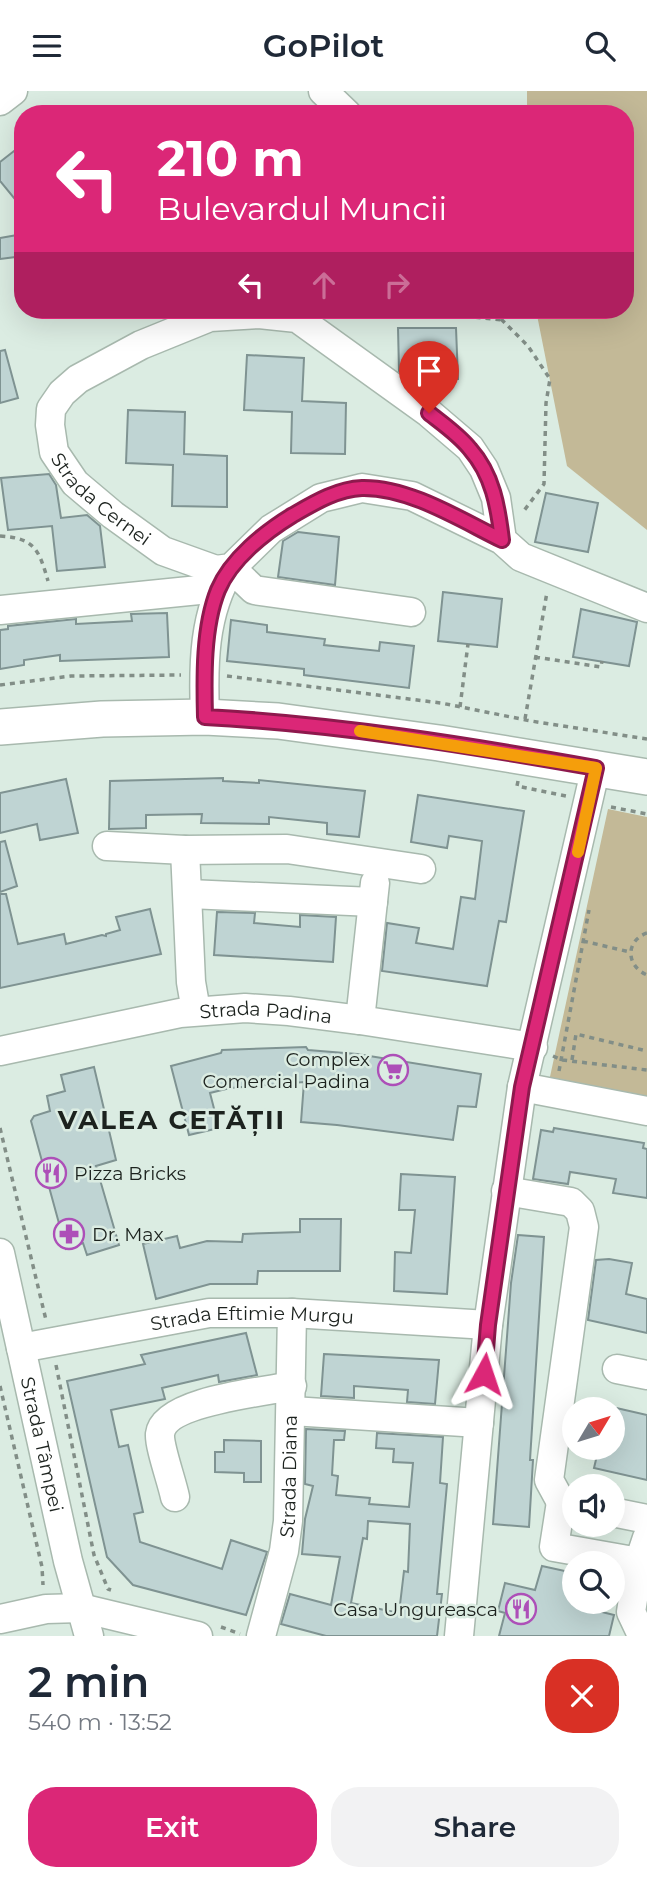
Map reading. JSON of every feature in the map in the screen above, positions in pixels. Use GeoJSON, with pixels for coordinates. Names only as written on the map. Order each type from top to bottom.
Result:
{"type":"FeatureCollection","features":[{"type":"Feature","properties":{"kind":"main road"},"geometry":{"type":"LineString","coordinates":[[0,727],[102,719],[205,717],[278,721],[392,735],[647,777]]}},
{"type":"Feature","properties":{"kind":"street"},"geometry":{"type":"LineString","coordinates":[[0,101],[13,91]]}},
{"type":"Feature","properties":{"kind":"street"},"geometry":{"type":"LineString","coordinates":[[323,91],[338,105]]}},
{"type":"Feature","properties":{"kind":"street","name":"Strada Cernei"},"geometry":{"type":"LineString","coordinates":[[205,319],[141,345],[78,379],[62,393],[51,409],[51,425],[54,452],[75,483],[163,551],[216,570],[225,578]]}},
{"type":"Feature","properties":{"kind":"street","name":"Strada Cernei"},"geometry":{"type":"LineString","coordinates":[[307,319],[470,448],[484,469],[496,498],[502,540]]}},
{"type":"Feature","properties":{"kind":"street"},"geometry":{"type":"LineString","coordinates":[[205,717],[204,676],[212,609],[225,578],[271,529],[321,498],[362,488],[412,496],[502,540],[522,557],[647,608]]}},
{"type":"Feature","properties":{"kind":"street"},"geometry":{"type":"LineString","coordinates":[[0,610],[225,578],[254,590],[411,612]]}},
{"type":"Feature","properties":{"kind":"street"},"geometry":{"type":"LineString","coordinates":[[459,1636],[488,1325],[522,1087],[596,768]]}},
{"type":"Feature","properties":{"kind":"street"},"geometry":{"type":"LineString","coordinates":[[107,846],[185,850],[287,849],[421,869]]}},
{"type":"Feature","properties":{"kind":"street"},"geometry":{"type":"LineString","coordinates":[[185,850],[191,982],[196,1011]]}},
{"type":"Feature","properties":{"kind":"street"},"geometry":{"type":"LineString","coordinates":[[360,1020],[377,862]]}},
{"type":"Feature","properties":{"kind":"street"},"geometry":{"type":"LineString","coordinates":[[189,894],[373,902]]}},
{"type":"Feature","properties":{"kind":"street","name":"Strada Padina"},"geometry":{"type":"LineString","coordinates":[[0,1051],[180,1013],[245,1008],[360,1020],[533,1047]]}},
{"type":"Feature","properties":{"kind":"street"},"geometry":{"type":"LineString","coordinates":[[522,1087],[647,1111]]}},
{"type":"Feature","properties":{"kind":"street"},"geometry":{"type":"LineString","coordinates":[[506,1191],[571,1202],[580,1211],[584,1227],[549,1481],[562,1496]]}},
{"type":"Feature","properties":{"kind":"street","name":"Strada Tâmpei"},"geometry":{"type":"LineString","coordinates":[[0,1253],[68,1561],[89,1636]]}},
{"type":"Feature","properties":{"kind":"street","name":"Strada Eftimie Murgu"},"geometry":{"type":"LineString","coordinates":[[21,1347],[209,1313],[292,1313],[488,1325]]}},
{"type":"Feature","properties":{"kind":"street","name":"Strada Diana"},"geometry":{"type":"LineString","coordinates":[[261,1636],[285,1541],[290,1486],[292,1313]]}},
{"type":"Feature","properties":{"kind":"street"},"geometry":{"type":"LineString","coordinates":[[617,1369],[647,1375]]}},
{"type":"Feature","properties":{"kind":"street"},"geometry":{"type":"LineString","coordinates":[[176,1497],[160,1436],[163,1422],[193,1405],[292,1398],[479,1423]]}},
{"type":"Feature","properties":{"kind":"street"},"geometry":{"type":"LineString","coordinates":[[625,1515],[647,1519]]}},
{"type":"Feature","properties":{"kind":"street"},"geometry":{"type":"LineString","coordinates":[[562,1522],[554,1547],[643,1550],[631,1612],[642,1632]]}},
{"type":"Feature","properties":{"kind":"street"},"geometry":{"type":"LineString","coordinates":[[0,1619],[46,1609],[81,1608],[198,1636]]}},
{"type":"Feature","properties":{"kind":"path"},"geometry":{"type":"LineString","coordinates":[[493,319],[502,320],[528,346],[550,379],[546,403],[544,484],[502,540]]}},
{"type":"Feature","properties":{"kind":"path"},"geometry":{"type":"LineString","coordinates":[[0,536],[21,537],[40,554],[48,582]]}},
{"type":"Feature","properties":{"kind":"path"},"geometry":{"type":"LineString","coordinates":[[524,720],[551,569]]}},
{"type":"Feature","properties":{"kind":"path"},"geometry":{"type":"LineString","coordinates":[[460,707],[468,644]]}},
{"type":"Feature","properties":{"kind":"path"},"geometry":{"type":"LineString","coordinates":[[536,657],[601,667],[602,661]]}},
{"type":"Feature","properties":{"kind":"path"},"geometry":{"type":"LineString","coordinates":[[441,703],[524,720],[647,739]]}},
{"type":"Feature","properties":{"kind":"path"},"geometry":{"type":"LineString","coordinates":[[611,807],[647,814]]}},
{"type":"Feature","properties":{"kind":"path"},"geometry":{"type":"LineString","coordinates":[[559,1072],[592,901]]}},
{"type":"Feature","properties":{"kind":"path"},"geometry":{"type":"LineString","coordinates":[[647,933],[636,939],[630,952],[635,968],[647,975]]}},
{"type":"Feature","properties":{"kind":"path"},"geometry":{"type":"LineString","coordinates":[[583,941],[630,952]]}},
{"type":"Feature","properties":{"kind":"path"},"geometry":{"type":"LineString","coordinates":[[572,1060],[576,1034],[647,1051]]}},
{"type":"Feature","properties":{"kind":"path"},"geometry":{"type":"LineString","coordinates":[[562,1060],[647,1070]]}},
{"type":"Feature","properties":{"kind":"path"},"geometry":{"type":"LineString","coordinates":[[0,1128],[48,1330]]}},
{"type":"Feature","properties":{"kind":"path"},"geometry":{"type":"LineString","coordinates":[[54,1357],[94,1555]]}},
{"type":"Feature","properties":{"kind":"path"},"geometry":{"type":"LineString","coordinates":[[0,1386],[41,1567],[44,1593]]}},
{"type":"Feature","properties":{"kind":"shaded area"},"geometry":{"type":"Polygon","coordinates":[[[527,91],[647,91],[647,530],[567,466],[538,319],[634,319],[634,105],[527,105],[527,91]]]}},
{"type":"Feature","properties":{"kind":"shaded area"},"geometry":{"type":"Polygon","coordinates":[[[608,809],[647,817],[647,1106],[548,1086],[608,809]]]}},
{"type":"Feature","properties":{"kind":"building"},"geometry":{"type":"Polygon","coordinates":[[[14,151],[14,198],[0,181],[0,162],[14,151]]]}},
{"type":"Feature","properties":{"kind":"building"},"geometry":{"type":"Polygon","coordinates":[[[14,236],[14,257],[0,259],[0,238],[14,236]]]}},
{"type":"Feature","properties":{"kind":"building"},"geometry":{"type":"Polygon","coordinates":[[[398,328],[456,328],[458,379],[411,380],[399,371],[398,328]]]}},
{"type":"Feature","properties":{"kind":"building"},"geometry":{"type":"Polygon","coordinates":[[[5,350],[18,398],[0,403],[0,351],[5,350]]]}},
{"type":"Feature","properties":{"kind":"building"},"geometry":{"type":"Polygon","coordinates":[[[247,355],[304,358],[302,401],[346,403],[345,454],[291,453],[292,412],[244,410],[247,355]]]}},
{"type":"Feature","properties":{"kind":"building"},"geometry":{"type":"Polygon","coordinates":[[[128,410],[185,412],[184,454],[227,456],[227,507],[172,506],[173,465],[126,463],[128,410]]]}},
{"type":"Feature","properties":{"kind":"building"},"geometry":{"type":"Polygon","coordinates":[[[49,474],[56,485],[61,518],[87,515],[100,526],[105,567],[57,571],[52,526],[8,530],[1,478],[49,474]]]}},
{"type":"Feature","properties":{"kind":"building"},"geometry":{"type":"Polygon","coordinates":[[[546,493],[598,503],[588,552],[535,542],[546,493]]]}},
{"type":"Feature","properties":{"kind":"building"},"geometry":{"type":"Polygon","coordinates":[[[298,532],[339,537],[335,585],[278,577],[283,541],[298,532]]]}},
{"type":"Feature","properties":{"kind":"building"},"geometry":{"type":"Polygon","coordinates":[[[443,592],[502,599],[497,647],[438,641],[443,592]]]}},
{"type":"Feature","properties":{"kind":"building"},"geometry":{"type":"Polygon","coordinates":[[[581,609],[637,622],[629,666],[573,657],[581,609]]]}},
{"type":"Feature","properties":{"kind":"building"},"geometry":{"type":"Polygon","coordinates":[[[167,613],[169,657],[60,661],[60,655],[24,660],[24,665],[0,669],[0,630],[8,629],[8,626],[76,619],[76,624],[132,621],[131,614],[167,613]]]}},
{"type":"Feature","properties":{"kind":"building"},"geometry":{"type":"Polygon","coordinates":[[[231,620],[267,625],[267,632],[325,639],[324,645],[379,651],[380,642],[414,646],[409,688],[304,675],[304,669],[227,661],[231,620]]]}},
{"type":"Feature","properties":{"kind":"building"},"geometry":{"type":"Polygon","coordinates":[[[223,778],[223,781],[259,783],[259,780],[365,791],[359,837],[327,834],[327,823],[269,817],[269,824],[201,823],[202,814],[146,815],[146,828],[109,829],[110,781],[223,778]]]}},
{"type":"Feature","properties":{"kind":"building"},"geometry":{"type":"Polygon","coordinates":[[[66,779],[78,833],[40,840],[37,824],[0,833],[0,793],[66,779]]]}},
{"type":"Feature","properties":{"kind":"building"},"geometry":{"type":"Polygon","coordinates":[[[418,795],[524,811],[506,922],[499,921],[487,986],[382,971],[387,923],[419,928],[416,943],[453,949],[461,897],[475,899],[482,841],[449,836],[447,848],[411,842],[418,795]]]}},
{"type":"Feature","properties":{"kind":"building"},"geometry":{"type":"Polygon","coordinates":[[[5,841],[17,886],[0,892],[0,842],[5,841]]]}},
{"type":"Feature","properties":{"kind":"building"},"geometry":{"type":"Polygon","coordinates":[[[0,894],[6,894],[18,944],[64,934],[66,944],[106,936],[120,930],[116,917],[150,909],[161,954],[0,988],[0,894]]]}},
{"type":"Feature","properties":{"kind":"building"},"geometry":{"type":"Polygon","coordinates":[[[217,912],[255,913],[254,923],[300,927],[300,915],[336,917],[333,962],[214,955],[217,912]]]}},
{"type":"Feature","properties":{"kind":"building"},"geometry":{"type":"Polygon","coordinates":[[[306,1047],[308,1050],[357,1054],[481,1074],[476,1107],[458,1106],[453,1140],[301,1122],[304,1082],[230,1088],[210,1093],[219,1128],[189,1135],[171,1066],[221,1053],[222,1050],[306,1047]]]}},
{"type":"Feature","properties":{"kind":"building"},"geometry":{"type":"Polygon","coordinates":[[[94,1067],[116,1160],[96,1166],[119,1245],[87,1255],[83,1243],[66,1249],[31,1121],[34,1116],[50,1111],[47,1096],[65,1091],[61,1075],[94,1067]]]}},
{"type":"Feature","properties":{"kind":"building"},"geometry":{"type":"Polygon","coordinates":[[[554,1128],[644,1143],[643,1148],[647,1149],[647,1198],[613,1193],[616,1179],[570,1172],[568,1184],[533,1179],[541,1130],[553,1132],[554,1128]]]}},
{"type":"Feature","properties":{"kind":"building"},"geometry":{"type":"Polygon","coordinates":[[[401,1174],[455,1177],[447,1294],[394,1291],[395,1252],[411,1253],[415,1210],[399,1210],[401,1174]]]}},
{"type":"Feature","properties":{"kind":"building"},"geometry":{"type":"Polygon","coordinates":[[[300,1219],[341,1219],[340,1271],[258,1271],[257,1284],[210,1284],[156,1299],[143,1244],[177,1236],[180,1248],[207,1241],[242,1242],[243,1234],[300,1232],[300,1219]]]}},
{"type":"Feature","properties":{"kind":"building"},"geometry":{"type":"Polygon","coordinates":[[[518,1235],[544,1237],[530,1460],[533,1460],[529,1527],[493,1524],[511,1283],[518,1235]]]}},
{"type":"Feature","properties":{"kind":"building"},"geometry":{"type":"Polygon","coordinates":[[[596,1260],[632,1263],[626,1294],[647,1299],[647,1333],[588,1320],[596,1260]]]}},
{"type":"Feature","properties":{"kind":"building"},"geometry":{"type":"Polygon","coordinates":[[[246,1333],[257,1375],[219,1382],[218,1375],[162,1388],[165,1399],[111,1410],[119,1447],[128,1445],[143,1512],[134,1514],[140,1542],[222,1569],[231,1540],[267,1552],[246,1615],[133,1585],[107,1557],[67,1381],[145,1364],[141,1355],[246,1333]]]}},
{"type":"Feature","properties":{"kind":"building"},"geometry":{"type":"Polygon","coordinates":[[[324,1354],[439,1360],[435,1404],[407,1402],[408,1390],[354,1386],[354,1398],[321,1396],[324,1354]]]}},
{"type":"Feature","properties":{"kind":"building"},"geometry":{"type":"Polygon","coordinates":[[[625,1410],[647,1415],[647,1480],[594,1468],[596,1460],[625,1460],[625,1410]]]}},
{"type":"Feature","properties":{"kind":"building"},"geometry":{"type":"Polygon","coordinates":[[[306,1429],[345,1431],[344,1440],[334,1440],[332,1475],[338,1476],[336,1495],[370,1498],[369,1504],[409,1507],[413,1463],[393,1462],[394,1449],[376,1448],[377,1433],[443,1437],[440,1483],[447,1484],[437,1594],[442,1594],[437,1636],[326,1636],[281,1624],[290,1594],[331,1605],[340,1557],[302,1554],[305,1519],[313,1486],[305,1484],[306,1429]],[[368,1521],[367,1539],[363,1538],[351,1603],[399,1613],[404,1571],[408,1572],[410,1524],[368,1521]]]}},
{"type":"Feature","properties":{"kind":"building"},"geometry":{"type":"Polygon","coordinates":[[[224,1440],[261,1441],[261,1482],[244,1482],[244,1473],[215,1472],[215,1452],[224,1452],[224,1440]]]}},
{"type":"Feature","properties":{"kind":"building"},"geometry":{"type":"Polygon","coordinates":[[[542,1566],[562,1570],[562,1614],[614,1615],[609,1636],[499,1636],[505,1613],[498,1611],[505,1583],[535,1590],[542,1566]]]}},
{"type":"Feature","properties":{"kind":"slow traffic"},"geometry":{"type":"LineString","coordinates":[[360,731],[596,768],[578,852]]}},
{"type":"Feature","properties":{"kind":"place","name":"Complex Comercial Padina"},"geometry":{"type":"Point","coordinates":[393,1070]}},
{"type":"Feature","properties":{"kind":"place","name":"Pizza Bricks"},"geometry":{"type":"Point","coordinates":[51,1173]}},
{"type":"Feature","properties":{"kind":"place","name":"Dr. Max"},"geometry":{"type":"Point","coordinates":[69,1234]}},
{"type":"Feature","properties":{"kind":"place","name":"Casa Ungureasca"},"geometry":{"type":"Point","coordinates":[521,1609]}},
{"type":"Feature","properties":{"kind":"district","name":"VALEA CETĂȚII"},"geometry":{"type":"Point","coordinates":[172,1120]}},
{"type":"Feature","properties":{"kind":"route"},"geometry":{"type":"LineString","coordinates":[[429,413],[470,448],[484,469],[496,498],[502,540],[412,496],[362,488],[321,498],[271,529],[231,568],[219,588],[212,609],[204,676],[205,717],[278,721],[392,735],[596,768],[522,1087],[488,1325],[484,1374]]}}]}
